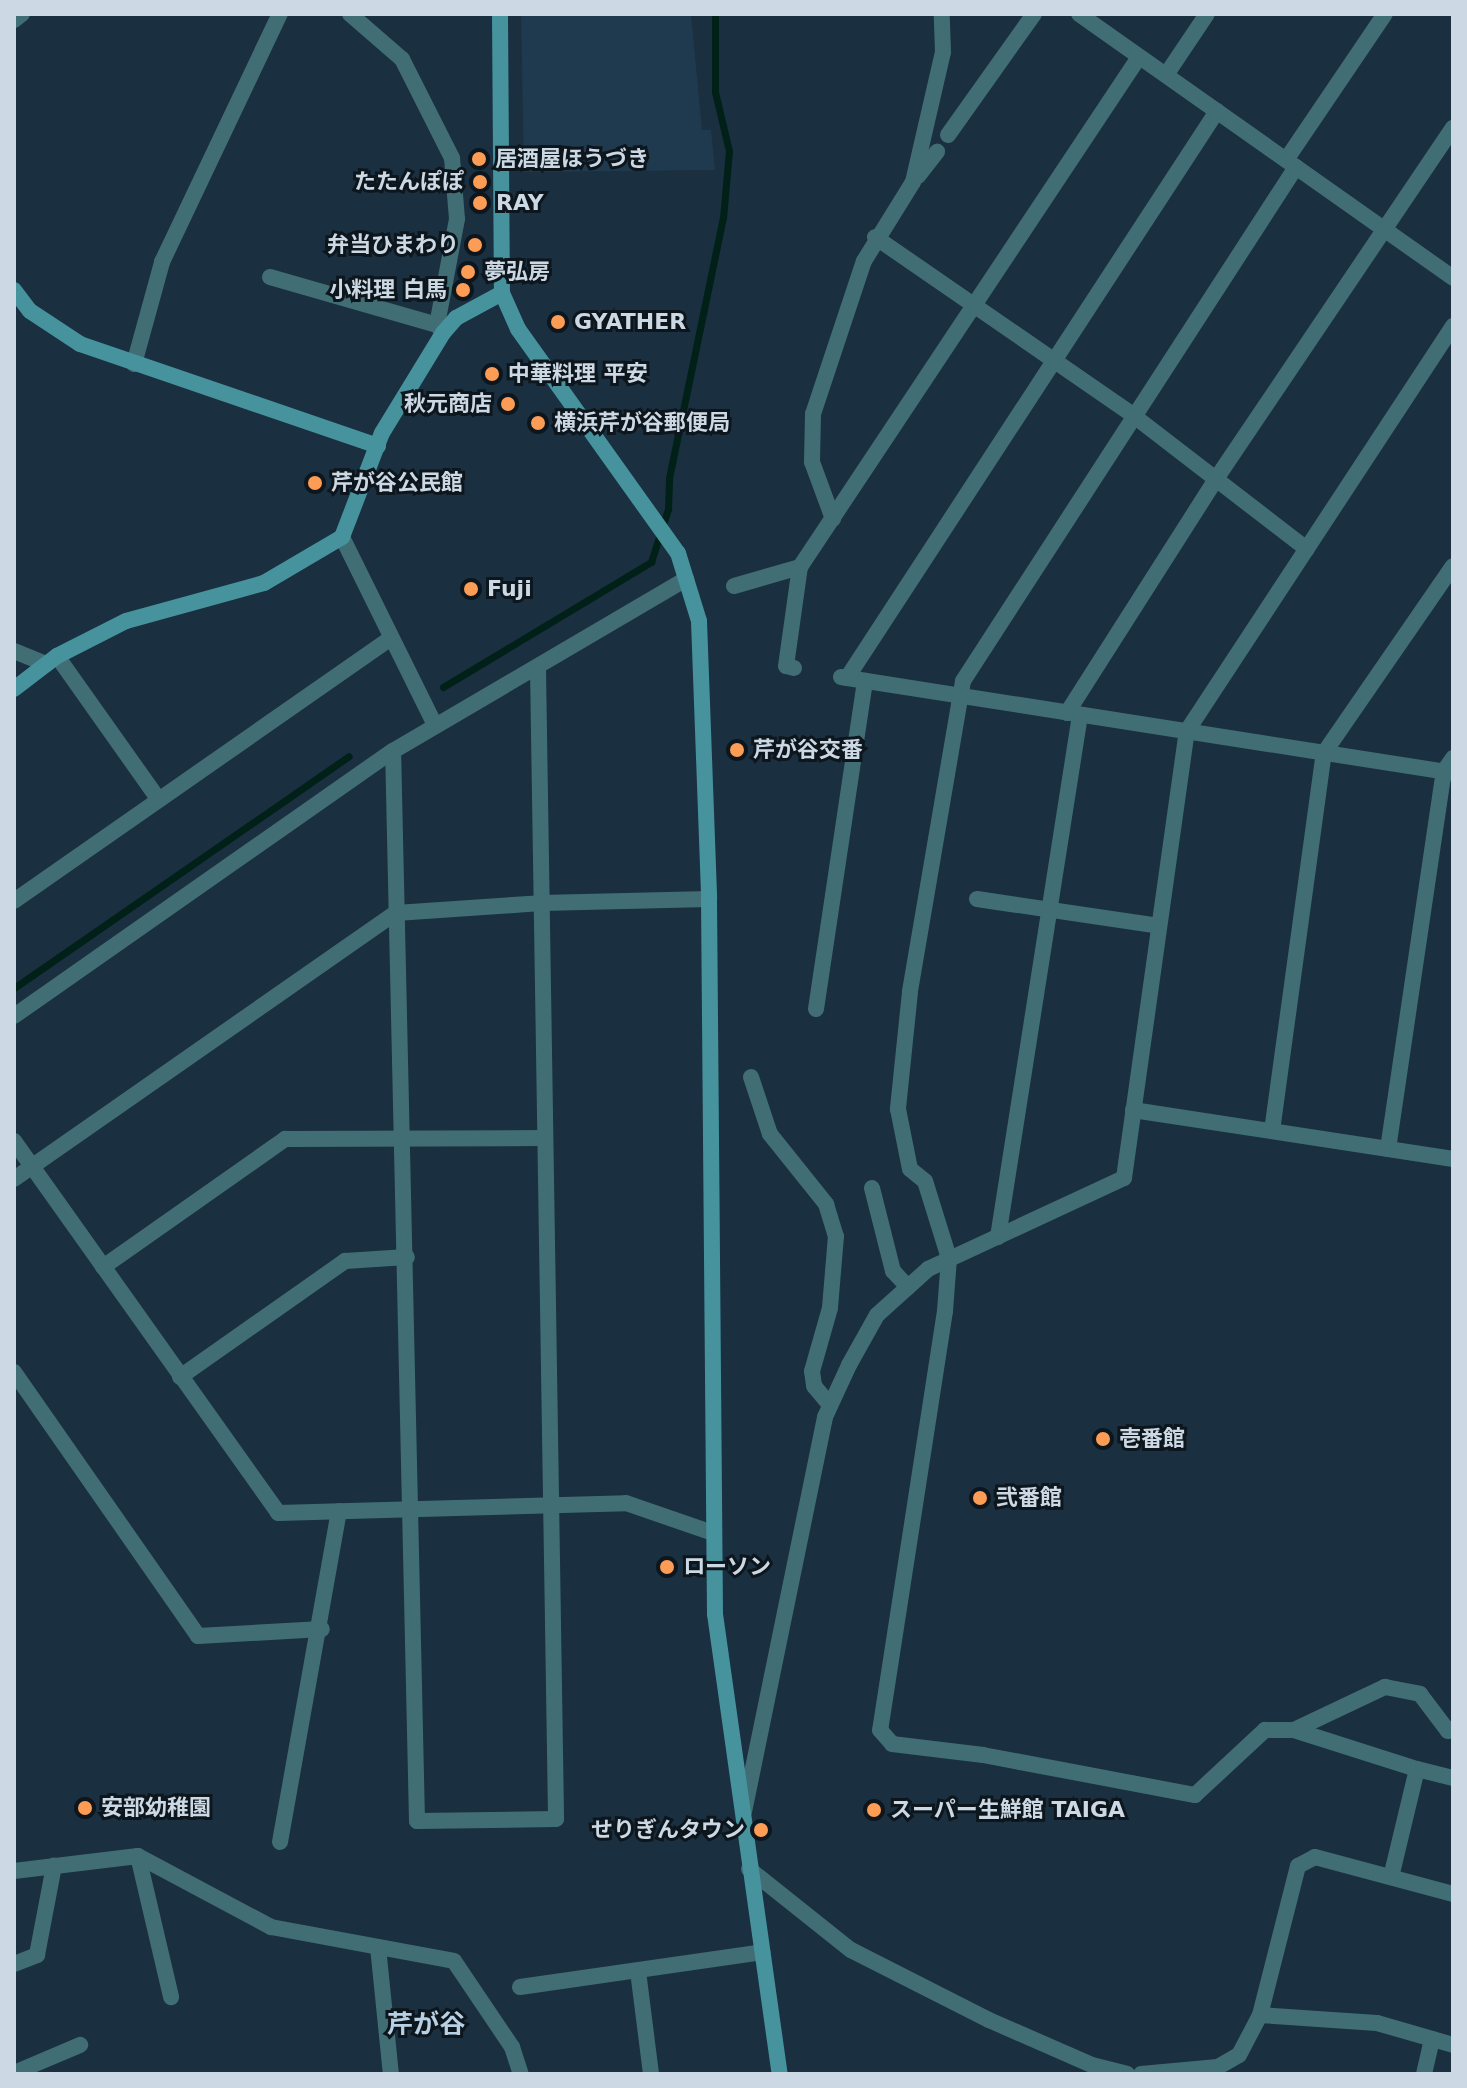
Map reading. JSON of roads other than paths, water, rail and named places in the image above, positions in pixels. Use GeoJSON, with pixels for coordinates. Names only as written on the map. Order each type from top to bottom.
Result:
{"type":"FeatureCollection","features":[{"type":"Feature","properties":{"kind":"street"},"geometry":{"type":"LineString","coordinates":[[14,20],[22,14]]}},
{"type":"Feature","properties":{"kind":"street"},"geometry":{"type":"LineString","coordinates":[[134,364],[162,262],[280,14]]}},
{"type":"Feature","properties":{"kind":"street"},"geometry":{"type":"LineString","coordinates":[[14,689],[52,660],[126,621],[264,583],[342,537],[378,446],[440,329],[457,219],[452,158],[402,59],[350,14]]}},
{"type":"Feature","properties":{"kind":"street"},"geometry":{"type":"LineString","coordinates":[[500,14],[502,293],[518,329],[678,553],[699,621],[709,899],[715,1614],[742,1826],[780,2074]]}},
{"type":"Feature","properties":{"kind":"street"},"geometry":{"type":"LineString","coordinates":[[913,182],[943,52],[942,14]]}},
{"type":"Feature","properties":{"kind":"street"},"geometry":{"type":"LineString","coordinates":[[948,135],[1034,14]]}},
{"type":"Feature","properties":{"kind":"street"},"geometry":{"type":"LineString","coordinates":[[1079,14],[1453,278]]}},
{"type":"Feature","properties":{"kind":"street"},"geometry":{"type":"LineString","coordinates":[[1166,75],[1207,14]]}},
{"type":"Feature","properties":{"kind":"street"},"geometry":{"type":"LineString","coordinates":[[1385,14],[1134,416],[963,681],[958,697],[910,992],[898,1109],[910,1169],[925,1181],[949,1258],[945,1311],[880,1730],[884,1744],[983,1755],[1195,1795],[1265,1730],[1294,1730],[1453,1778]]}},
{"type":"Feature","properties":{"kind":"street"},"geometry":{"type":"LineString","coordinates":[[794,668],[786,666],[800,567],[1139,57]]}},
{"type":"Feature","properties":{"kind":"street"},"geometry":{"type":"LineString","coordinates":[[1217,111],[844,678],[1324,753],[1450,767],[1388,1149]]}},
{"type":"Feature","properties":{"kind":"street"},"geometry":{"type":"LineString","coordinates":[[998,1237],[1049,910],[1074,714],[1216,479],[1453,127]]}},
{"type":"Feature","properties":{"kind":"street"},"geometry":{"type":"LineString","coordinates":[[833,519],[812,462],[813,414],[875,237],[937,152]]}},
{"type":"Feature","properties":{"kind":"street"},"geometry":{"type":"LineString","coordinates":[[875,237],[1134,416],[1307,549]]}},
{"type":"Feature","properties":{"kind":"street"},"geometry":{"type":"LineString","coordinates":[[270,277],[440,329]]}},
{"type":"Feature","properties":{"kind":"street"},"geometry":{"type":"LineString","coordinates":[[14,290],[56,331],[134,364],[378,446]]}},
{"type":"Feature","properties":{"kind":"street"},"geometry":{"type":"LineString","coordinates":[[440,329],[502,293]]}},
{"type":"Feature","properties":{"kind":"street"},"geometry":{"type":"LineString","coordinates":[[742,1826],[830,1405],[877,1315],[908,1287],[949,1258],[1124,1178],[1187,731],[1453,326]]}},
{"type":"Feature","properties":{"kind":"street"},"geometry":{"type":"LineString","coordinates":[[342,537],[435,725]]}},
{"type":"Feature","properties":{"kind":"street"},"geometry":{"type":"LineString","coordinates":[[1272,1131],[1324,753],[1453,566]]}},
{"type":"Feature","properties":{"kind":"street"},"geometry":{"type":"LineString","coordinates":[[734,586],[800,567]]}},
{"type":"Feature","properties":{"kind":"street"},"geometry":{"type":"LineString","coordinates":[[14,1016],[393,751],[538,669],[686,579]]}},
{"type":"Feature","properties":{"kind":"street"},"geometry":{"type":"LineString","coordinates":[[14,901],[390,639]]}},
{"type":"Feature","properties":{"kind":"street"},"geometry":{"type":"LineString","coordinates":[[14,651],[52,660],[159,800]]}},
{"type":"Feature","properties":{"kind":"street"},"geometry":{"type":"LineString","coordinates":[[393,751],[396,913],[406,1140],[417,1821],[556,1819],[538,669]]}},
{"type":"Feature","properties":{"kind":"street"},"geometry":{"type":"LineString","coordinates":[[816,1009],[865,681]]}},
{"type":"Feature","properties":{"kind":"street"},"geometry":{"type":"LineString","coordinates":[[14,1179],[396,913],[541,903],[709,899]]}},
{"type":"Feature","properties":{"kind":"street"},"geometry":{"type":"LineString","coordinates":[[977,899],[1159,926]]}},
{"type":"Feature","properties":{"kind":"street"},"geometry":{"type":"LineString","coordinates":[[751,1077],[770,1134],[826,1204],[836,1236],[830,1308],[812,1371],[814,1386],[830,1405]]}},
{"type":"Feature","properties":{"kind":"street"},"geometry":{"type":"LineString","coordinates":[[1133,1110],[1453,1159]]}},
{"type":"Feature","properties":{"kind":"street"},"geometry":{"type":"LineString","coordinates":[[103,1267],[285,1139],[544,1138]]}},
{"type":"Feature","properties":{"kind":"street"},"geometry":{"type":"LineString","coordinates":[[14,1141],[278,1513],[626,1503],[713,1533]]}},
{"type":"Feature","properties":{"kind":"street"},"geometry":{"type":"LineString","coordinates":[[872,1188],[893,1271],[908,1287]]}},
{"type":"Feature","properties":{"kind":"street"},"geometry":{"type":"LineString","coordinates":[[180,1377],[345,1261],[407,1257]]}},
{"type":"Feature","properties":{"kind":"street"},"geometry":{"type":"LineString","coordinates":[[14,1372],[198,1636],[322,1629]]}},
{"type":"Feature","properties":{"kind":"street"},"geometry":{"type":"LineString","coordinates":[[280,1842],[322,1629],[339,1511]]}},
{"type":"Feature","properties":{"kind":"street"},"geometry":{"type":"LineString","coordinates":[[1294,1730],[1385,1687],[1420,1694],[1448,1731],[1453,1729]]}},
{"type":"Feature","properties":{"kind":"street"},"geometry":{"type":"LineString","coordinates":[[759,1734],[778,1735]]}},
{"type":"Feature","properties":{"kind":"street"},"geometry":{"type":"LineString","coordinates":[[1391,1877],[1417,1769]]}},
{"type":"Feature","properties":{"kind":"street"},"geometry":{"type":"LineString","coordinates":[[138,1856],[171,1997]]}},
{"type":"Feature","properties":{"kind":"street"},"geometry":{"type":"LineString","coordinates":[[14,1871],[138,1856],[271,1927],[454,1961],[512,2047],[521,2074]]}},
{"type":"Feature","properties":{"kind":"street"},"geometry":{"type":"LineString","coordinates":[[1141,2074],[1218,2067],[1239,2055],[1260,2015],[1298,1866],[1315,1857],[1453,1894]]}},
{"type":"Feature","properties":{"kind":"street"},"geometry":{"type":"LineString","coordinates":[[14,1964],[37,1955],[54,1866]]}},
{"type":"Feature","properties":{"kind":"street"},"geometry":{"type":"LineString","coordinates":[[749,1869],[851,1950],[966,2010],[1094,2070],[1127,2074]]}},
{"type":"Feature","properties":{"kind":"street"},"geometry":{"type":"LineString","coordinates":[[378,1947],[391,2074]]}},
{"type":"Feature","properties":{"kind":"street"},"geometry":{"type":"LineString","coordinates":[[520,1987],[762,1952]]}},
{"type":"Feature","properties":{"kind":"street"},"geometry":{"type":"LineString","coordinates":[[638,1971],[651,2074]]}},
{"type":"Feature","properties":{"kind":"street"},"geometry":{"type":"LineString","coordinates":[[1260,2015],[1377,2023],[1453,2045]]}},
{"type":"Feature","properties":{"kind":"street"},"geometry":{"type":"LineString","coordinates":[[1424,2074],[1432,2039]]}},
{"type":"Feature","properties":{"kind":"street"},"geometry":{"type":"LineString","coordinates":[[14,2073],[42,2068],[80,2045]]}},
{"type":"Feature","properties":{"kind":"waterway"},"geometry":{"type":"LineString","coordinates":[[443,687],[651,562],[668,509],[669,478],[723,218],[729,151],[715,92],[715,14]]}},
{"type":"Feature","properties":{"kind":"waterway"},"geometry":{"type":"LineString","coordinates":[[14,988],[349,756]]}},
{"type":"Feature","properties":{"kind":"place","name":"居酒屋ほうづき"},"geometry":{"type":"Point","coordinates":[479,159]}},
{"type":"Feature","properties":{"kind":"place","name":"たたんぽぽ"},"geometry":{"type":"Point","coordinates":[480,182]}},
{"type":"Feature","properties":{"kind":"place","name":"RAY"},"geometry":{"type":"Point","coordinates":[480,203]}},
{"type":"Feature","properties":{"kind":"place","name":"弁当ひまわり"},"geometry":{"type":"Point","coordinates":[475,245]}},
{"type":"Feature","properties":{"kind":"place","name":"夢弘房"},"geometry":{"type":"Point","coordinates":[468,272]}},
{"type":"Feature","properties":{"kind":"place","name":"小料理 白馬"},"geometry":{"type":"Point","coordinates":[463,290]}},
{"type":"Feature","properties":{"kind":"place","name":"GYATHER"},"geometry":{"type":"Point","coordinates":[558,322]}},
{"type":"Feature","properties":{"kind":"place","name":"中華料理 平安"},"geometry":{"type":"Point","coordinates":[492,374]}},
{"type":"Feature","properties":{"kind":"place","name":"秋元商店"},"geometry":{"type":"Point","coordinates":[508,404]}},
{"type":"Feature","properties":{"kind":"place","name":"横浜芹が谷郵便局"},"geometry":{"type":"Point","coordinates":[538,423]}},
{"type":"Feature","properties":{"kind":"place","name":"芹が谷公民館"},"geometry":{"type":"Point","coordinates":[315,483]}},
{"type":"Feature","properties":{"kind":"place","name":"Fuji"},"geometry":{"type":"Point","coordinates":[471,589]}},
{"type":"Feature","properties":{"kind":"place","name":"芹が谷交番"},"geometry":{"type":"Point","coordinates":[737,750]}},
{"type":"Feature","properties":{"kind":"place","name":"壱番館"},"geometry":{"type":"Point","coordinates":[1103,1439]}},
{"type":"Feature","properties":{"kind":"place","name":"弐番館"},"geometry":{"type":"Point","coordinates":[980,1498]}},
{"type":"Feature","properties":{"kind":"place","name":"ローソン"},"geometry":{"type":"Point","coordinates":[667,1567]}},
{"type":"Feature","properties":{"kind":"place","name":"安部幼稚園"},"geometry":{"type":"Point","coordinates":[85,1808]}},
{"type":"Feature","properties":{"kind":"place","name":"スーパー生鮮館 TAIGA"},"geometry":{"type":"Point","coordinates":[874,1810]}},
{"type":"Feature","properties":{"kind":"place","name":"せりぎんタウン"},"geometry":{"type":"Point","coordinates":[761,1830]}},
{"type":"Feature","properties":{"kind":"district","name":"芹が谷"},"geometry":{"type":"Point","coordinates":[426,2025]}}]}
